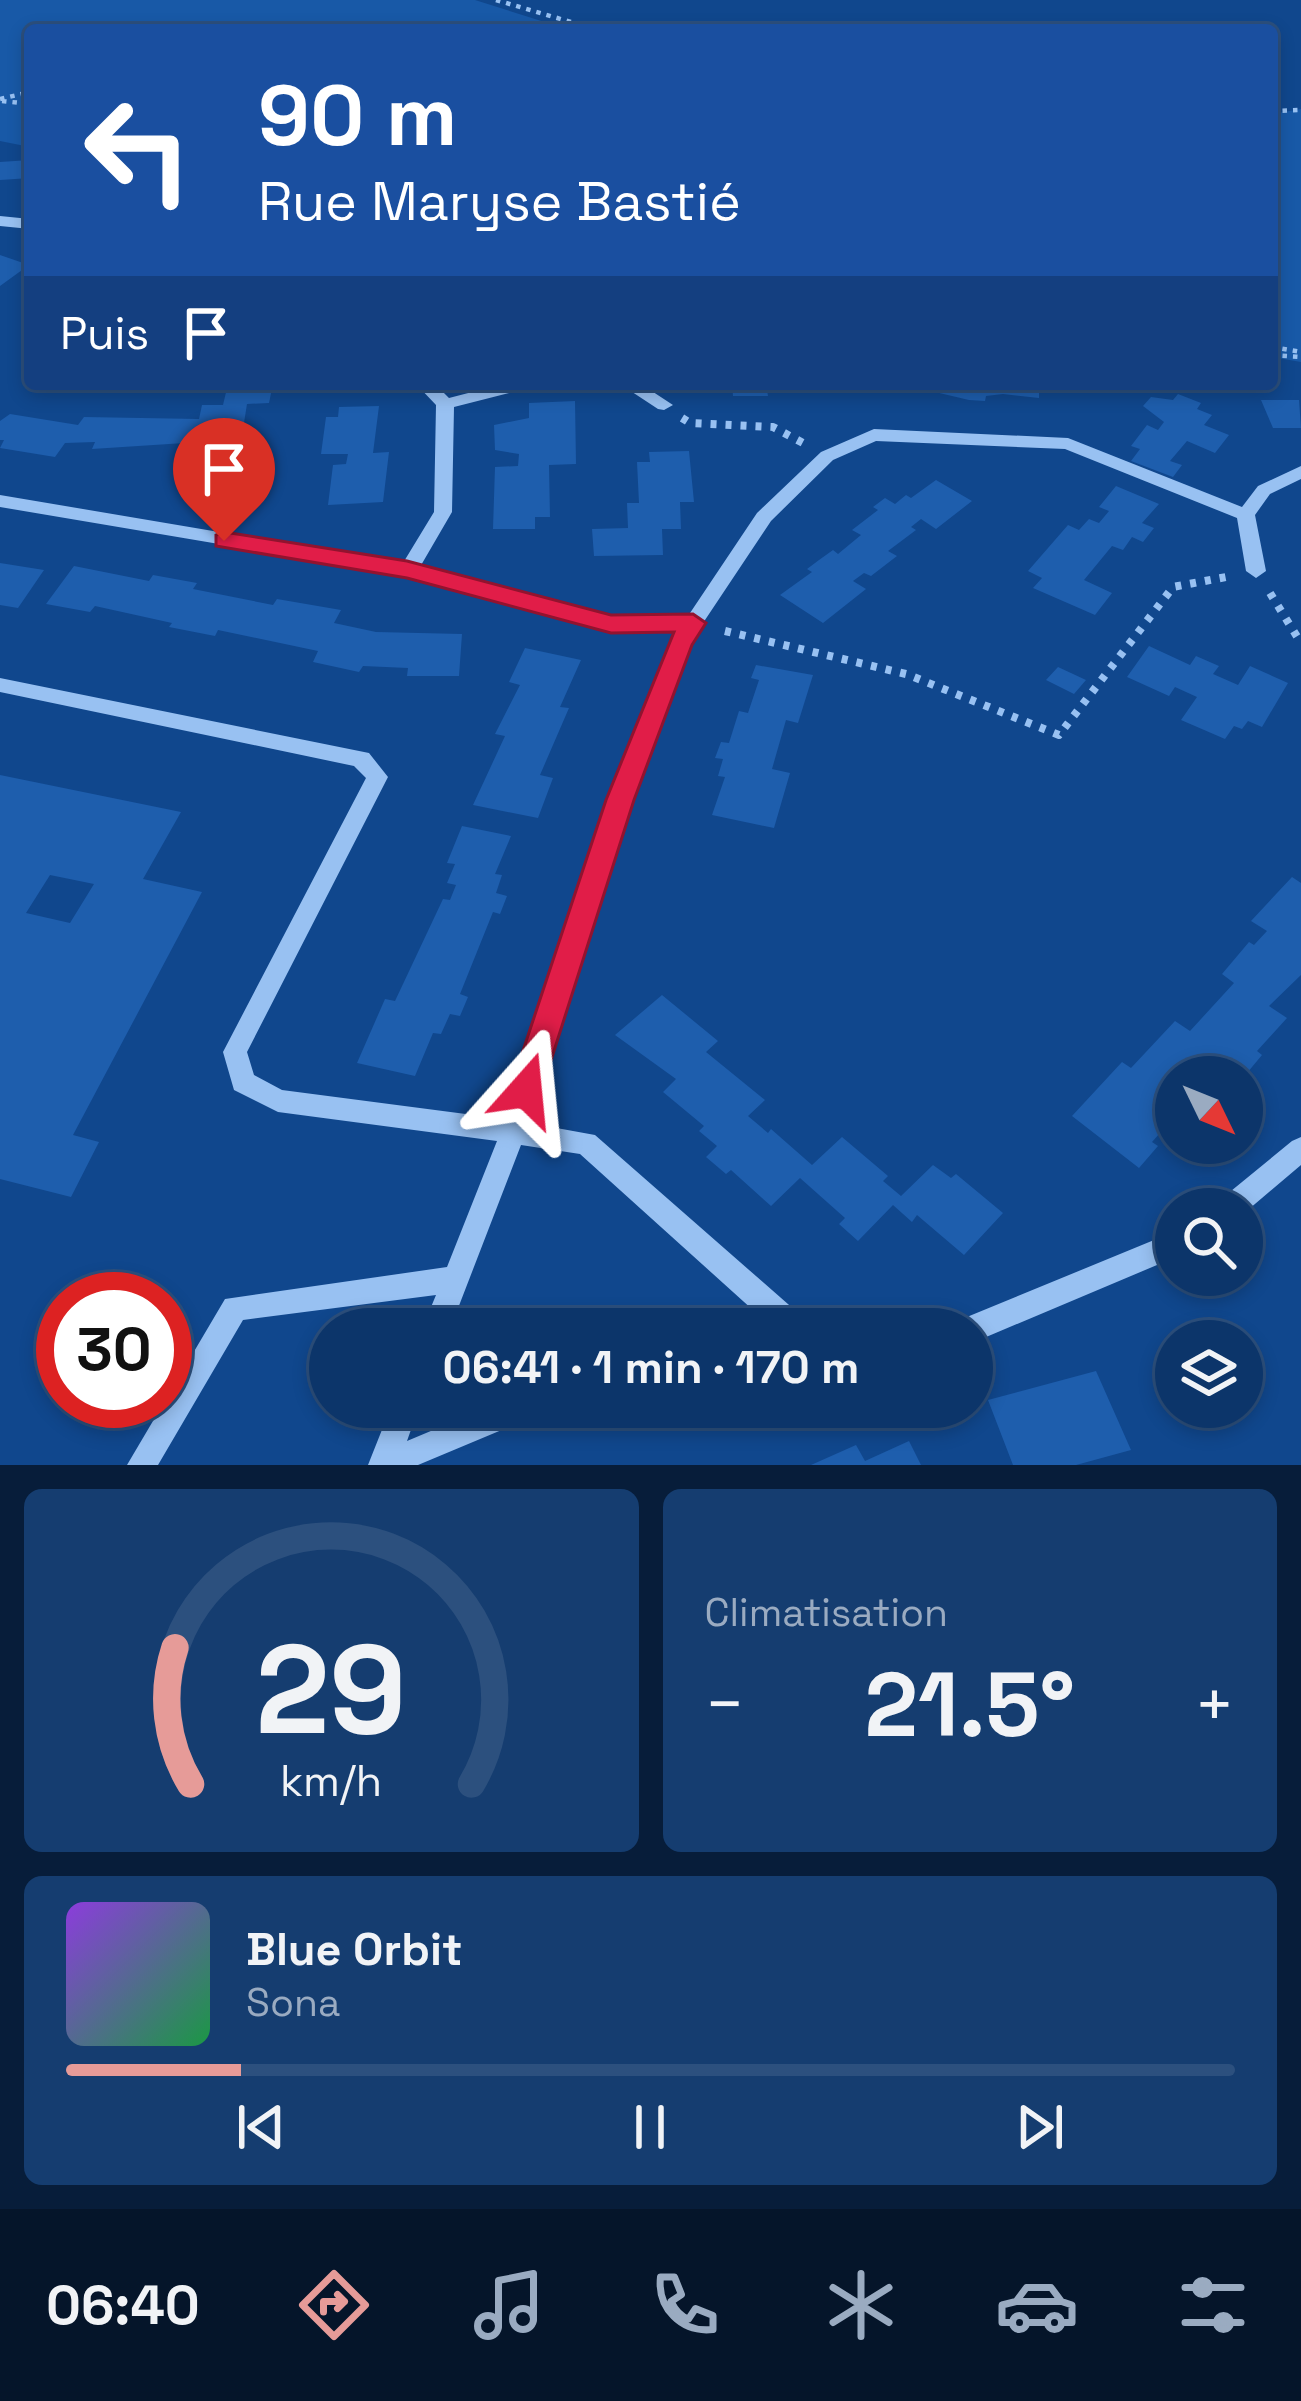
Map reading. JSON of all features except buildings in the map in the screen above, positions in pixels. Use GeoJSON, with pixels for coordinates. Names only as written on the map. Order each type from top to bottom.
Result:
{"type":"FeatureCollection","features":[{"type":"Feature","properties":{"kind":"street"},"geometry":{"type":"LineString","coordinates":[[407,570],[443,512],[445,404],[431,390]]}},
{"type":"Feature","properties":{"kind":"street"},"geometry":{"type":"LineString","coordinates":[[445,404],[500,390]]}},
{"type":"Feature","properties":{"kind":"street"},"geometry":{"type":"LineString","coordinates":[[639,390],[664,405]]}},
{"type":"Feature","properties":{"kind":"street"},"geometry":{"type":"LineString","coordinates":[[445,1308],[513,1132],[620,800],[680,643],[764,518],[827,456],[874,435],[1068,444],[1246,515]]}},
{"type":"Feature","properties":{"kind":"street"},"geometry":{"type":"LineString","coordinates":[[1256,571],[1246,515],[1264,490],[1301,472]]}},
{"type":"Feature","properties":{"kind":"street"},"geometry":{"type":"LineString","coordinates":[[0,501],[407,570],[611,624],[693,623]]}},
{"type":"Feature","properties":{"kind":"street"},"geometry":{"type":"LineString","coordinates":[[0,685],[361,759],[377,777],[235,1052],[243,1082],[278,1101],[586,1143],[771,1308]]}},
{"type":"Feature","properties":{"kind":"street"},"geometry":{"type":"LineString","coordinates":[[1254,1188],[1301,1149]]}},
{"type":"Feature","properties":{"kind":"street"},"geometry":{"type":"LineString","coordinates":[[993,1320],[1155,1253]]}},
{"type":"Feature","properties":{"kind":"street"},"geometry":{"type":"LineString","coordinates":[[142,1465],[235,1308],[456,1280]]}},
{"type":"Feature","properties":{"kind":"street"},"geometry":{"type":"LineString","coordinates":[[383,1465],[397,1428]]}},
{"type":"Feature","properties":{"kind":"street"},"geometry":{"type":"LineString","coordinates":[[383,1465],[472,1428]]}},
{"type":"Feature","properties":{"kind":"path"},"geometry":{"type":"LineString","coordinates":[[496,0],[578,24]]}},
{"type":"Feature","properties":{"kind":"path"},"geometry":{"type":"LineString","coordinates":[[664,405],[690,423],[773,427],[827,456]]}},
{"type":"Feature","properties":{"kind":"path"},"geometry":{"type":"LineString","coordinates":[[693,623],[905,674],[1059,735],[1173,587],[1256,571],[1301,643]]}},
{"type":"Feature","properties":{"kind":"shaded area"},"geometry":{"type":"Polygon","coordinates":[[[0,0],[475,0],[551,24],[24,24],[24,146],[0,141],[0,0]]]}},
{"type":"Feature","properties":{"kind":"shaded area"},"geometry":{"type":"Polygon","coordinates":[[[1301,109],[1301,362],[1278,358],[1278,113],[1301,109]]]}},
{"type":"Feature","properties":{"kind":"route"},"geometry":{"type":"LineString","coordinates":[[224,541],[407,570],[611,624],[693,623],[680,643],[620,800],[526,1090]]}}]}
